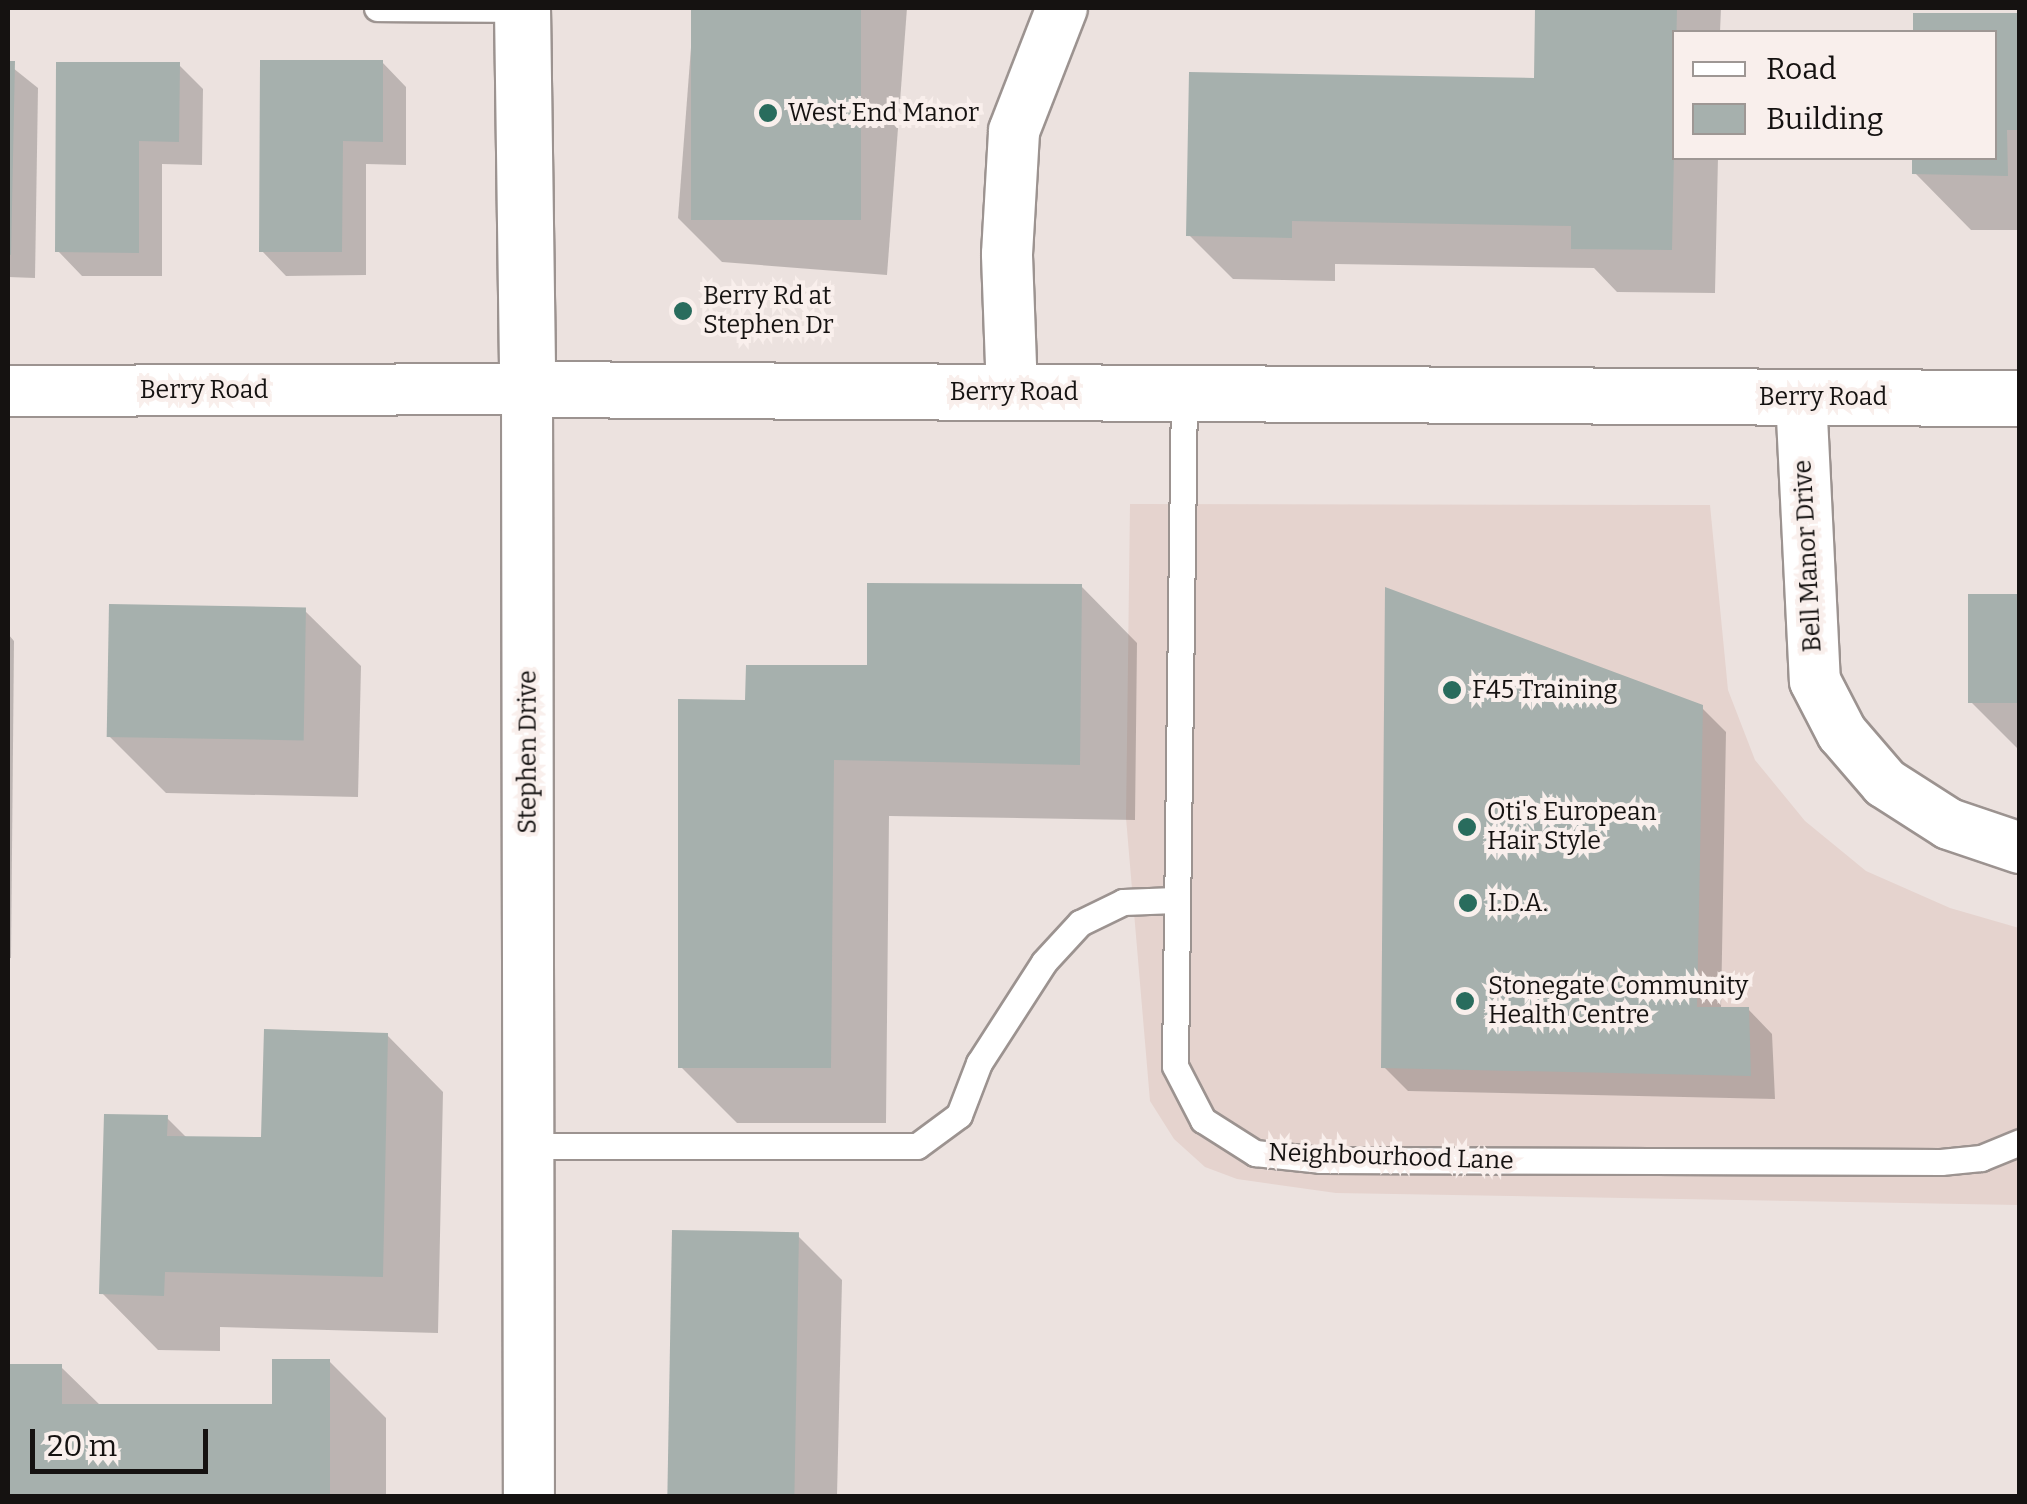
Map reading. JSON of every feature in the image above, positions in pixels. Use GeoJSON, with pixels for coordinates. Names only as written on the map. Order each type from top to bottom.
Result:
{"type":"FeatureCollection","features":[{"type":"Feature","properties":{"kind":"street","name":"Stephen Drive"},"geometry":{"type":"LineString","coordinates":[[522,8],[528,390],[529,1496]]}},
{"type":"Feature","properties":{"kind":"street"},"geometry":{"type":"LineString","coordinates":[[1012,392],[1007,254],[1014,131],[1062,8]]}},
{"type":"Feature","properties":{"kind":"street","name":"Berry Road"},"geometry":{"type":"LineString","coordinates":[[8,391],[2020,398]]}},
{"type":"Feature","properties":{"kind":"street","name":"Bell Manor Drive"},"geometry":{"type":"LineString","coordinates":[[1802,397],[1815,681],[1842,733],[1886,783],[1949,824],[2020,848]]}},
{"type":"Feature","properties":{"kind":"lane"},"geometry":{"type":"LineString","coordinates":[[377,8],[522,8]]}},
{"type":"Feature","properties":{"kind":"lane","name":"Neighbourhood Lane"},"geometry":{"type":"LineString","coordinates":[[1184,393],[1176,1066],[1203,1120],[1254,1152],[1320,1160],[1942,1162],[1980,1158],[2020,1142]]}},
{"type":"Feature","properties":{"kind":"lane"},"geometry":{"type":"LineString","coordinates":[[528,1146],[917,1146],[959,1115],[979,1063],[1044,962],[1080,923],[1123,902],[1175,900]]}},
{"type":"Feature","properties":{"kind":"shaded area"},"geometry":{"type":"Polygon","coordinates":[[[1130,504],[1710,505],[1728,690],[1755,760],[1805,821],[1866,871],[1950,908],[2019,928],[2019,1205],[1336,1193],[1237,1179],[1205,1167],[1174,1139],[1150,1101],[1126,818],[1130,504]]]}},
{"type":"Feature","properties":{"kind":"building","name":"West End Manor"},"geometry":{"type":"Polygon","coordinates":[[[691,8],[861,8],[861,220],[691,220],[691,8]]]}},
{"type":"Feature","properties":{"kind":"building"},"geometry":{"type":"Polygon","coordinates":[[[1535,8],[1677,8],[1677,30],[1672,30],[1672,250],[1571,249],[1571,226],[1292,221],[1292,238],[1186,236],[1189,72],[1534,78],[1535,8]]]}},
{"type":"Feature","properties":{"kind":"building"},"geometry":{"type":"Polygon","coordinates":[[[1913,13],[2020,13],[2020,130],[2007,130],[2008,176],[1912,174],[1912,160],[1997,160],[1997,30],[1913,30],[1913,13]]]}},
{"type":"Feature","properties":{"kind":"building"},"geometry":{"type":"Polygon","coordinates":[[[260,60],[383,60],[383,142],[343,141],[342,252],[259,252],[260,60]]]}},
{"type":"Feature","properties":{"kind":"building"},"geometry":{"type":"Polygon","coordinates":[[[8,61],[15,61],[11,255],[8,254],[8,61]]]}},
{"type":"Feature","properties":{"kind":"building"},"geometry":{"type":"Polygon","coordinates":[[[56,62],[180,62],[179,142],[139,141],[139,253],[55,252],[56,62]]]}},
{"type":"Feature","properties":{"kind":"building"},"geometry":{"type":"Polygon","coordinates":[[[867,583],[1082,584],[1080,765],[834,760],[831,1068],[678,1068],[678,699],[745,700],[746,665],[867,665],[867,583]]]}},
{"type":"Feature","properties":{"kind":"building"},"geometry":{"type":"Polygon","coordinates":[[[1385,587],[1703,705],[1697,1007],[1749,1007],[1751,1076],[1381,1068],[1385,587]]]}},
{"type":"Feature","properties":{"kind":"building"},"geometry":{"type":"Polygon","coordinates":[[[1968,594],[2020,594],[2020,703],[1968,703],[1968,594]]]}},
{"type":"Feature","properties":{"kind":"building"},"geometry":{"type":"Polygon","coordinates":[[[109,604],[306,607],[304,740],[107,737],[109,604]]]}},
{"type":"Feature","properties":{"kind":"building"},"geometry":{"type":"Polygon","coordinates":[[[264,1029],[388,1033],[383,1277],[165,1272],[164,1296],[99,1294],[104,1114],[168,1115],[167,1136],[261,1137],[264,1029]]]}},
{"type":"Feature","properties":{"kind":"building"},"geometry":{"type":"Polygon","coordinates":[[[672,1230],[799,1232],[794,1496],[667,1496],[672,1230]]]}},
{"type":"Feature","properties":{"kind":"building"},"geometry":{"type":"Polygon","coordinates":[[[272,1359],[330,1359],[330,1496],[8,1496],[8,1364],[62,1364],[62,1404],[272,1404],[272,1359]]]}},
{"type":"Feature","properties":{"kind":"place","name":"West End Manor"},"geometry":{"type":"Point","coordinates":[768,113]}},
{"type":"Feature","properties":{"kind":"place","name":"Berry Rd at Stephen Dr"},"geometry":{"type":"Point","coordinates":[683,311]}},
{"type":"Feature","properties":{"kind":"place","name":"F45 Training"},"geometry":{"type":"Point","coordinates":[1452,690]}},
{"type":"Feature","properties":{"kind":"place","name":"Oti's European Hair Style"},"geometry":{"type":"Point","coordinates":[1467,827]}},
{"type":"Feature","properties":{"kind":"place","name":"I.D.A."},"geometry":{"type":"Point","coordinates":[1468,903]}},
{"type":"Feature","properties":{"kind":"place","name":"Stonegate Community Health Centre"},"geometry":{"type":"Point","coordinates":[1465,1001]}}]}
